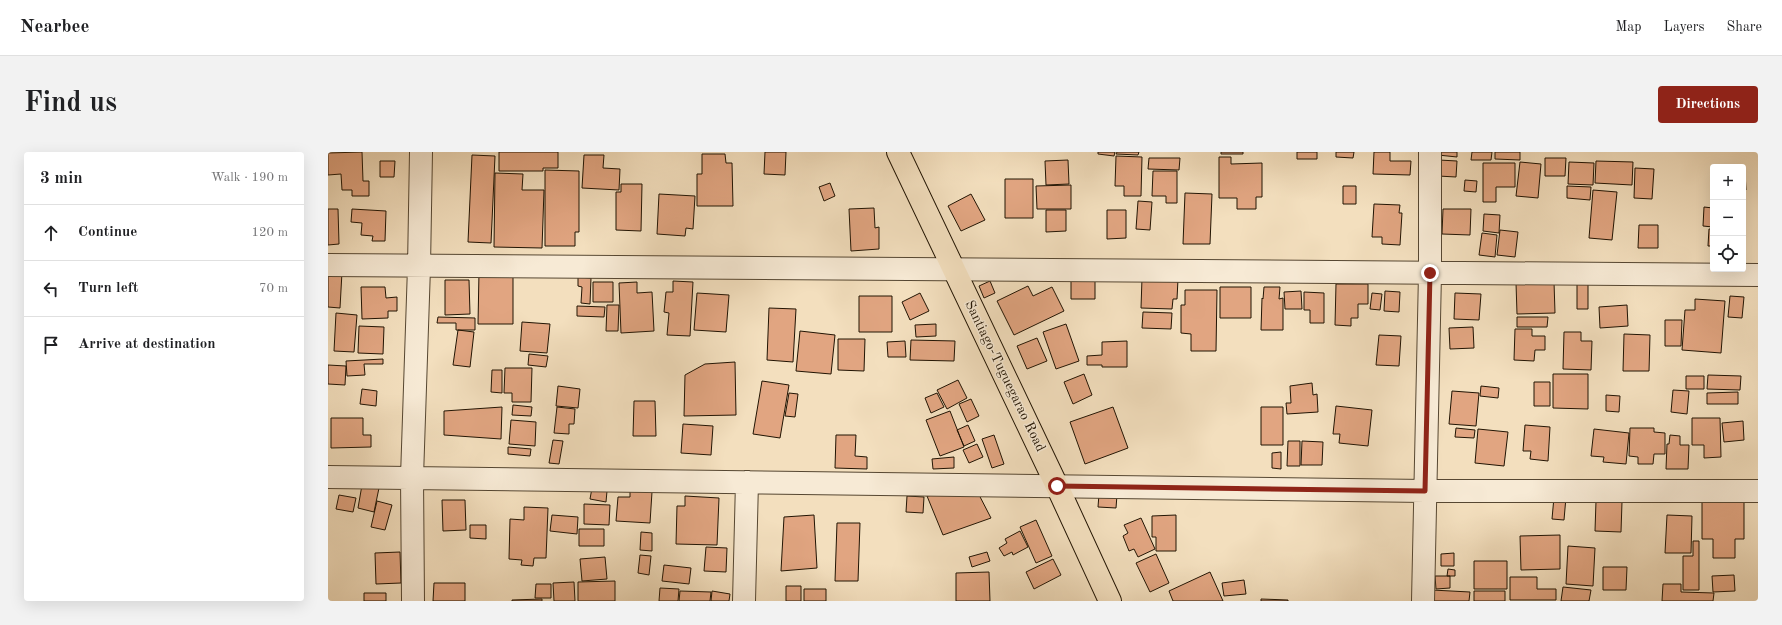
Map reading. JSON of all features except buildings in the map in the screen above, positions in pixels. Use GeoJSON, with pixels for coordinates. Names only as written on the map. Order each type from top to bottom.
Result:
{"type":"FeatureCollection","features":[{"type":"Feature","properties":{"kind":"highway","name":"Santiago-Tuguegarao Road"},"geometry":{"type":"LineString","coordinates":[[898,152],[1110,601]]}},
{"type":"Feature","properties":{"kind":"street"},"geometry":{"type":"LineString","coordinates":[[413,601],[412,477],[421,152]]}},
{"type":"Feature","properties":{"kind":"street"},"geometry":{"type":"LineString","coordinates":[[1423,601],[1430,273],[1430,152]]}},
{"type":"Feature","properties":{"kind":"street"},"geometry":{"type":"LineString","coordinates":[[328,265],[419,267],[1758,275]]}},
{"type":"Feature","properties":{"kind":"street"},"geometry":{"type":"LineString","coordinates":[[328,477],[1425,491],[1758,491]]}},
{"type":"Feature","properties":{"kind":"street"},"geometry":{"type":"LineString","coordinates":[[744,601],[747,482]]}},
{"type":"Feature","properties":{"kind":"route"},"geometry":{"type":"LineString","coordinates":[[1057,486],[1425,491],[1430,273]]}}]}
